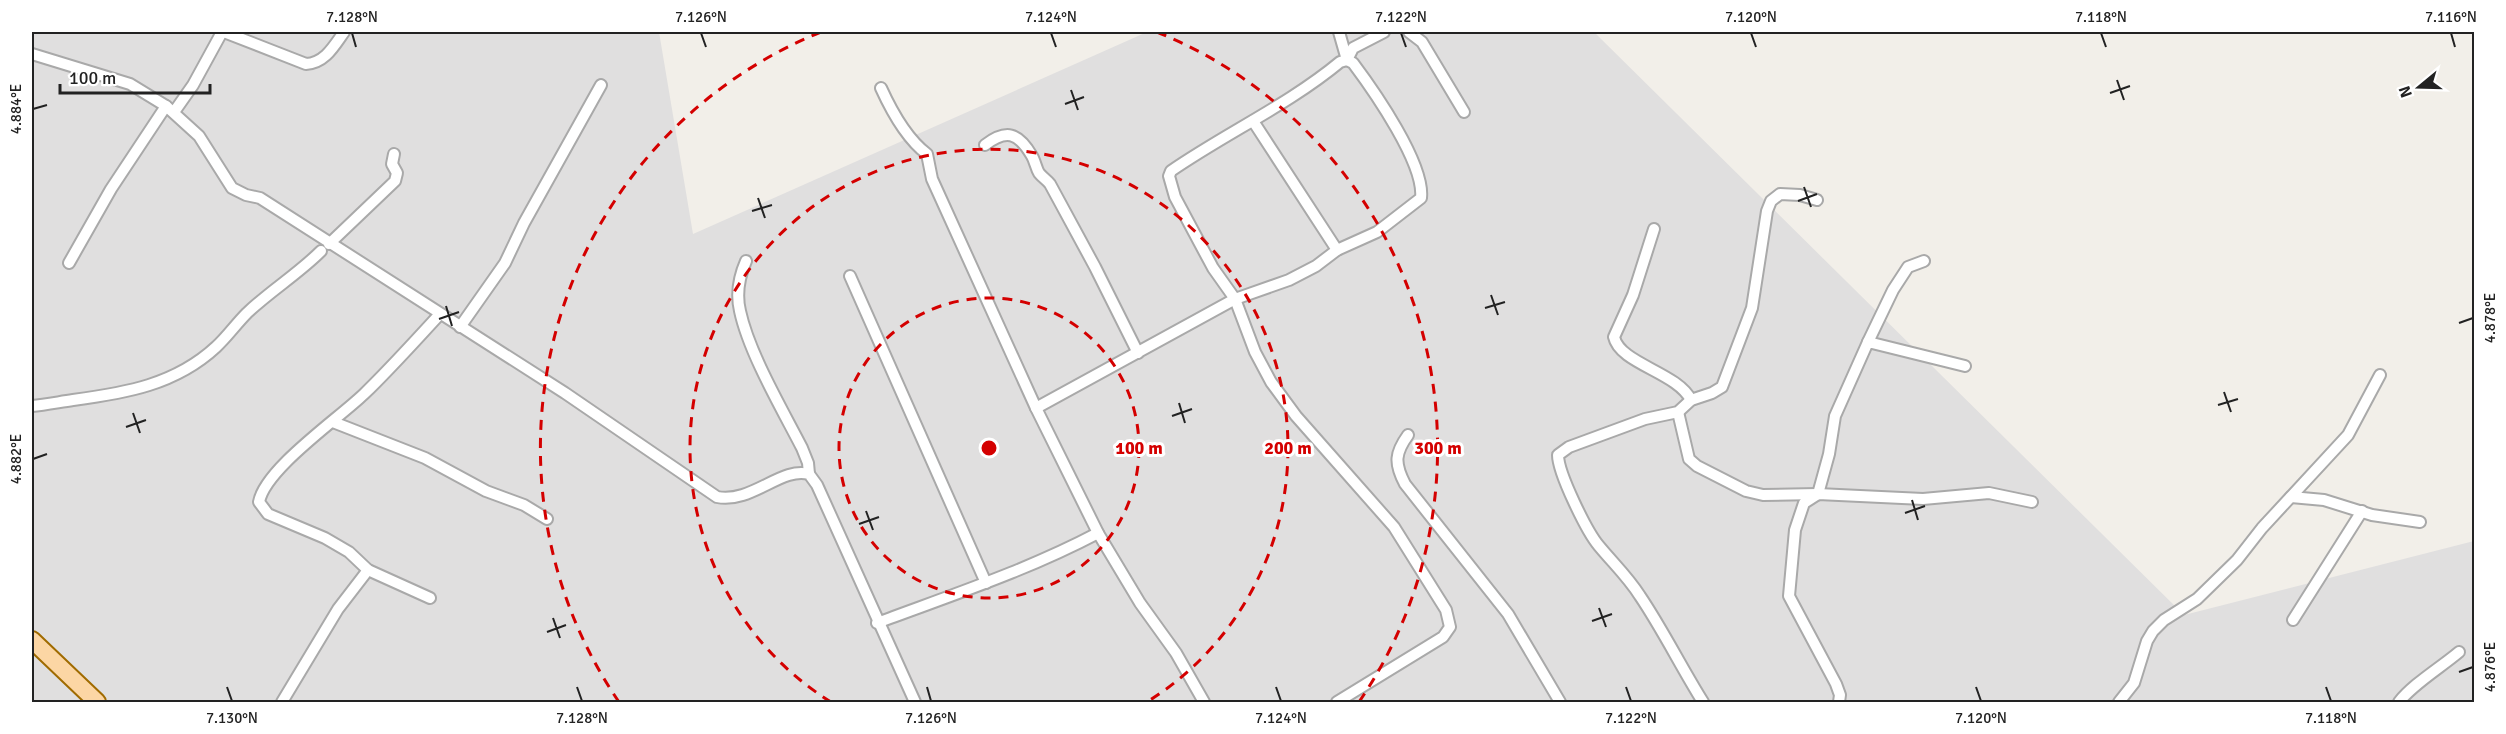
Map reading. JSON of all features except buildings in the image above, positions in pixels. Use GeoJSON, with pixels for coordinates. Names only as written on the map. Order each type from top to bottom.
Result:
{"type":"FeatureCollection","features":[{"type":"Feature","properties":{"kind":"main road"},"geometry":{"type":"LineString","coordinates":[[32,640],[97,702]]}},
{"type":"Feature","properties":{"kind":"street"},"geometry":{"type":"LineString","coordinates":[[69,263],[117,179],[170,109],[193,84],[223,32],[306,64],[316,63],[323,58],[344,32]]}},
{"type":"Feature","properties":{"kind":"street"},"geometry":{"type":"LineString","coordinates":[[1339,32],[1347,60]]}},
{"type":"Feature","properties":{"kind":"street"},"geometry":{"type":"LineString","coordinates":[[1347,60],[1353,48],[1384,32]]}},
{"type":"Feature","properties":{"kind":"street"},"geometry":{"type":"LineString","coordinates":[[1409,32],[1422,42],[1464,112]]}},
{"type":"Feature","properties":{"kind":"street"},"geometry":{"type":"LineString","coordinates":[[32,54],[130,84],[170,109],[199,136],[232,188],[260,198],[325,247],[440,314],[565,393],[717,497],[728,499],[741,496],[794,473],[809,474]]}},
{"type":"Feature","properties":{"kind":"street"},"geometry":{"type":"LineString","coordinates":[[1036,408],[1235,299],[1289,280],[1316,266],[1337,250],[1385,226],[1421,198],[1422,186],[1415,164],[1391,120],[1353,63],[1347,60],[1340,62],[1297,93],[1197,153],[1171,171],[1168,176],[1169,184],[1180,207],[1213,268],[1235,299],[1255,352],[1271,382],[1317,441],[1394,528],[1423,570],[1446,610],[1450,627],[1443,637],[1339,702]]}},
{"type":"Feature","properties":{"kind":"street"},"geometry":{"type":"LineString","coordinates":[[460,327],[505,263],[524,223],[601,85]]}},
{"type":"Feature","properties":{"kind":"street"},"geometry":{"type":"LineString","coordinates":[[881,88],[895,119],[909,133],[917,146],[927,154],[932,179],[1036,408],[1098,533],[1140,603],[1176,653],[1204,702]]}},
{"type":"Feature","properties":{"kind":"street"},"geometry":{"type":"LineString","coordinates":[[1253,121],[1337,250]]}},
{"type":"Feature","properties":{"kind":"street"},"geometry":{"type":"LineString","coordinates":[[986,145],[998,136],[1011,135],[1019,139],[1031,155],[1039,173],[1050,184],[1090,256],[1138,352]]}},
{"type":"Feature","properties":{"kind":"street"},"geometry":{"type":"LineString","coordinates":[[32,406],[107,397],[136,390],[159,384],[189,367],[216,347],[248,312],[325,247],[395,181],[397,173],[392,164],[394,154]]}},
{"type":"Feature","properties":{"kind":"street"},"geometry":{"type":"LineString","coordinates":[[1703,702],[1642,598],[1588,531],[1558,463],[1558,455],[1569,447],[1645,419],[1678,412],[1691,400],[1722,387],[1752,308],[1760,267],[1762,237],[1771,201],[1780,194],[1800,195],[1817,200]]}},
{"type":"Feature","properties":{"kind":"street"},"geometry":{"type":"LineString","coordinates":[[1654,229],[1633,295],[1614,337],[1615,343],[1638,362],[1676,382],[1686,390],[1691,400]]}},
{"type":"Feature","properties":{"kind":"street"},"geometry":{"type":"LineString","coordinates":[[746,261],[738,287],[739,310],[754,351],[802,448],[809,474],[817,485],[915,702]]}},
{"type":"Feature","properties":{"kind":"street"},"geometry":{"type":"LineString","coordinates":[[1839,702],[1840,695],[1836,684],[1789,596],[1795,530],[1804,503],[1818,494],[1829,454],[1835,416],[1868,342],[1893,290],[1908,267],[1924,261]]}},
{"type":"Feature","properties":{"kind":"street"},"geometry":{"type":"LineString","coordinates":[[850,276],[986,583]]}},
{"type":"Feature","properties":{"kind":"street"},"geometry":{"type":"LineString","coordinates":[[430,598],[368,570],[349,552],[314,533],[268,514],[259,502],[270,480],[295,453],[370,388],[440,314]]}},
{"type":"Feature","properties":{"kind":"street"},"geometry":{"type":"LineString","coordinates":[[1868,342],[1965,366]]}},
{"type":"Feature","properties":{"kind":"street"},"geometry":{"type":"LineString","coordinates":[[2119,702],[2134,683],[2147,641],[2158,625],[2197,599],[2237,560],[2262,528],[2348,435],[2380,375]]}},
{"type":"Feature","properties":{"kind":"street"},"geometry":{"type":"LineString","coordinates":[[1678,412],[1689,459],[1697,466],[1746,491],[1763,495],[1818,494],[1923,499],[1989,493],[2032,502]]}},
{"type":"Feature","properties":{"kind":"street"},"geometry":{"type":"LineString","coordinates":[[333,422],[425,458],[486,491],[524,505],[547,519]]}},
{"type":"Feature","properties":{"kind":"street"},"geometry":{"type":"LineString","coordinates":[[1408,435],[1398,449],[1397,459],[1400,475],[1405,484],[1508,614],[1560,702]]}},
{"type":"Feature","properties":{"kind":"street"},"geometry":{"type":"LineString","coordinates":[[2291,497],[2324,500],[2362,511],[2420,522]]}},
{"type":"Feature","properties":{"kind":"street"},"geometry":{"type":"LineString","coordinates":[[2293,620],[2362,511]]}},
{"type":"Feature","properties":{"kind":"street"},"geometry":{"type":"LineString","coordinates":[[878,623],[1058,554],[1098,533]]}},
{"type":"Feature","properties":{"kind":"street"},"geometry":{"type":"LineString","coordinates":[[282,702],[338,609],[368,570]]}},
{"type":"Feature","properties":{"kind":"street"},"geometry":{"type":"LineString","coordinates":[[2399,702],[2408,691],[2426,680],[2459,652]]}},
{"type":"Feature","properties":{"kind":"shaded area"},"geometry":{"type":"Polygon","coordinates":[[[32,32],[659,32],[693,234],[1147,32],[1594,32],[2184,615],[2474,541],[2474,702],[32,702],[32,32]]]}}]}
